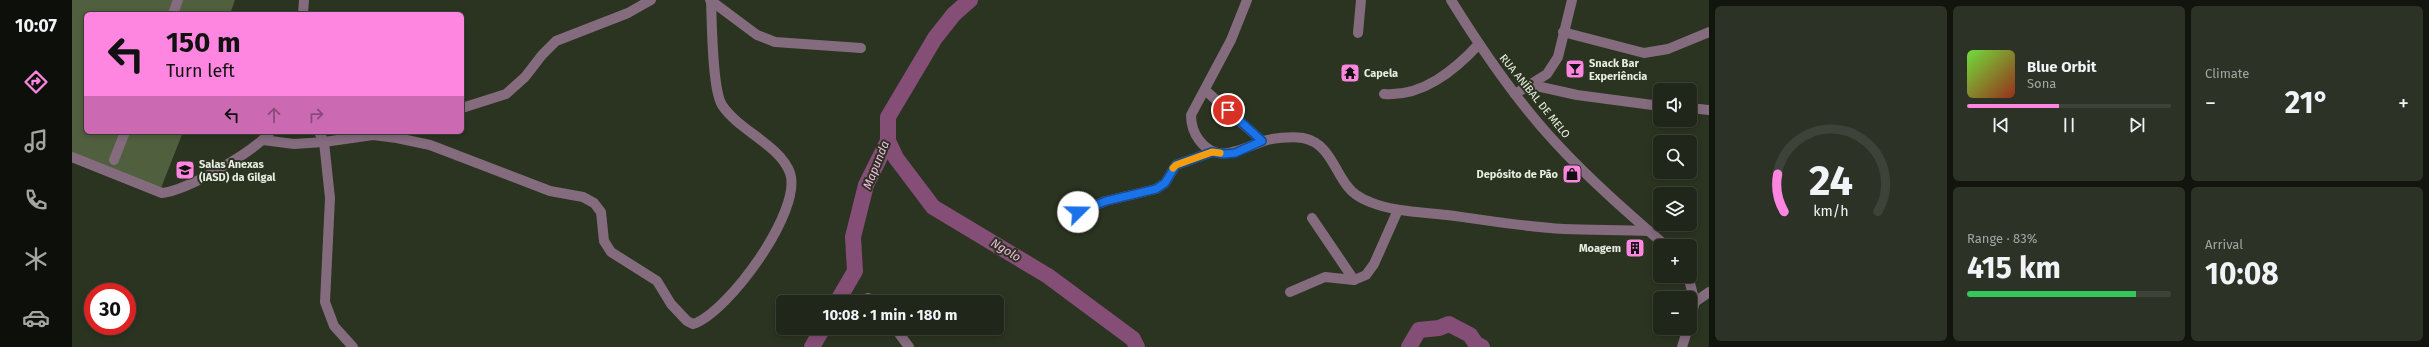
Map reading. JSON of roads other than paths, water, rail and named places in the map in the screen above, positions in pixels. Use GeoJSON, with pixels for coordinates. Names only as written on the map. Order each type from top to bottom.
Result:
{"type":"FeatureCollection","features":[{"type":"Feature","properties":{"kind":"street"},"geometry":{"type":"LineString","coordinates":[[174,12],[178,0]]}},
{"type":"Feature","properties":{"kind":"street"},"geometry":{"type":"LineString","coordinates":[[303,12],[304,0]]}},
{"type":"Feature","properties":{"kind":"street"},"geometry":{"type":"LineString","coordinates":[[464,107],[506,94],[525,77],[542,55],[556,41],[628,14],[651,0]]}},
{"type":"Feature","properties":{"kind":"street"},"geometry":{"type":"LineString","coordinates":[[710,0],[757,35],[775,42],[861,48]]}},
{"type":"Feature","properties":{"kind":"street"},"geometry":{"type":"LineString","coordinates":[[378,134],[430,145],[550,191],[582,197],[588,200],[601,212],[604,241],[611,252],[656,281],[683,317],[693,324],[698,322],[713,312],[741,283],[755,264],[786,210],[792,187],[790,173],[781,159],[722,105],[717,90],[710,0]]}},
{"type":"Feature","properties":{"kind":"street"},"geometry":{"type":"LineString","coordinates":[[1247,0],[1231,40],[1191,115],[1191,123],[1195,135],[1202,145],[1212,152],[1224,154],[1235,153],[1262,141],[1302,138],[1316,143],[1336,165],[1348,187],[1358,197],[1398,210],[1563,229],[1649,231]]}},
{"type":"Feature","properties":{"kind":"street"},"geometry":{"type":"LineString","coordinates":[[1358,33],[1361,0]]}},
{"type":"Feature","properties":{"kind":"street","name":"RUA ANÍBAL DE MELO"},"geometry":{"type":"LineString","coordinates":[[1451,0],[1479,44],[1515,94],[1555,142],[1658,239]]}},
{"type":"Feature","properties":{"kind":"street"},"geometry":{"type":"LineString","coordinates":[[1515,94],[1532,85],[1547,74],[1558,57],[1572,0]]}},
{"type":"Feature","properties":{"kind":"street"},"geometry":{"type":"LineString","coordinates":[[1563,32],[1644,53],[1668,49],[1709,32]]}},
{"type":"Feature","properties":{"kind":"street"},"geometry":{"type":"LineString","coordinates":[[1384,94],[1399,95],[1428,85],[1455,67],[1479,44]]}},
{"type":"Feature","properties":{"kind":"street"},"geometry":{"type":"LineString","coordinates":[[1532,85],[1577,95],[1653,105]]}},
{"type":"Feature","properties":{"kind":"street"},"geometry":{"type":"LineString","coordinates":[[1205,90],[1262,141]]}},
{"type":"Feature","properties":{"kind":"street"},"geometry":{"type":"LineString","coordinates":[[1697,109],[1709,110]]}},
{"type":"Feature","properties":{"kind":"street"},"geometry":{"type":"LineString","coordinates":[[114,160],[124,134]]}},
{"type":"Feature","properties":{"kind":"street"},"geometry":{"type":"LineString","coordinates":[[72,158],[162,193],[176,190],[240,158],[268,134]]}},
{"type":"Feature","properties":{"kind":"street"},"geometry":{"type":"LineString","coordinates":[[320,134],[324,142],[330,198],[325,302],[334,326],[352,347]]}},
{"type":"Feature","properties":{"kind":"street"},"geometry":{"type":"LineString","coordinates":[[263,140],[294,144],[324,142],[368,134]]}},
{"type":"Feature","properties":{"kind":"street"},"geometry":{"type":"LineString","coordinates":[[1078,212],[1106,201],[1156,189],[1165,183],[1176,165],[1212,152]]}},
{"type":"Feature","properties":{"kind":"street"},"geometry":{"type":"LineString","coordinates":[[1290,292],[1325,277],[1354,280],[1366,275],[1374,264],[1398,210]]}},
{"type":"Feature","properties":{"kind":"street"},"geometry":{"type":"LineString","coordinates":[[1312,218],[1354,280]]}},
{"type":"Feature","properties":{"kind":"street"},"geometry":{"type":"LineString","coordinates":[[1697,301],[1709,292]]}},
{"type":"Feature","properties":{"kind":"street"},"geometry":{"type":"LineString","coordinates":[[900,335],[909,347]]}},
{"type":"Feature","properties":{"kind":"waterway","name":"Ngolo"},"geometry":{"type":"LineString","coordinates":[[841,295],[855,271],[853,237],[866,185],[888,141],[888,117],[935,38],[954,14],[970,0]]}},
{"type":"Feature","properties":{"kind":"waterway","name":"Ngolo"},"geometry":{"type":"LineString","coordinates":[[888,141],[896,158],[933,207],[1048,276],[1133,339],[1137,347]]}},
{"type":"Feature","properties":{"kind":"waterway","name":"Ngolo"},"geometry":{"type":"LineString","coordinates":[[1409,347],[1419,330],[1439,328],[1449,324],[1470,335],[1476,344],[1482,347]]}},
{"type":"Feature","properties":{"kind":"waterway","name":"Mapunda"},"geometry":{"type":"LineString","coordinates":[[812,347],[819,335]]}},
{"type":"Feature","properties":{"kind":"place","name":"Snack Bar Experiência"},"geometry":{"type":"Point","coordinates":[1575,69]}},
{"type":"Feature","properties":{"kind":"place","name":"Capela"},"geometry":{"type":"Point","coordinates":[1350,73]}},
{"type":"Feature","properties":{"kind":"place","name":"Salas Anexas (IASD) da Gilgal"},"geometry":{"type":"Point","coordinates":[185,170]}},
{"type":"Feature","properties":{"kind":"place","name":"Depósito de Pão"},"geometry":{"type":"Point","coordinates":[1572,174]}},
{"type":"Feature","properties":{"kind":"place","name":"Moagem"},"geometry":{"type":"Point","coordinates":[1635,248]}}]}
